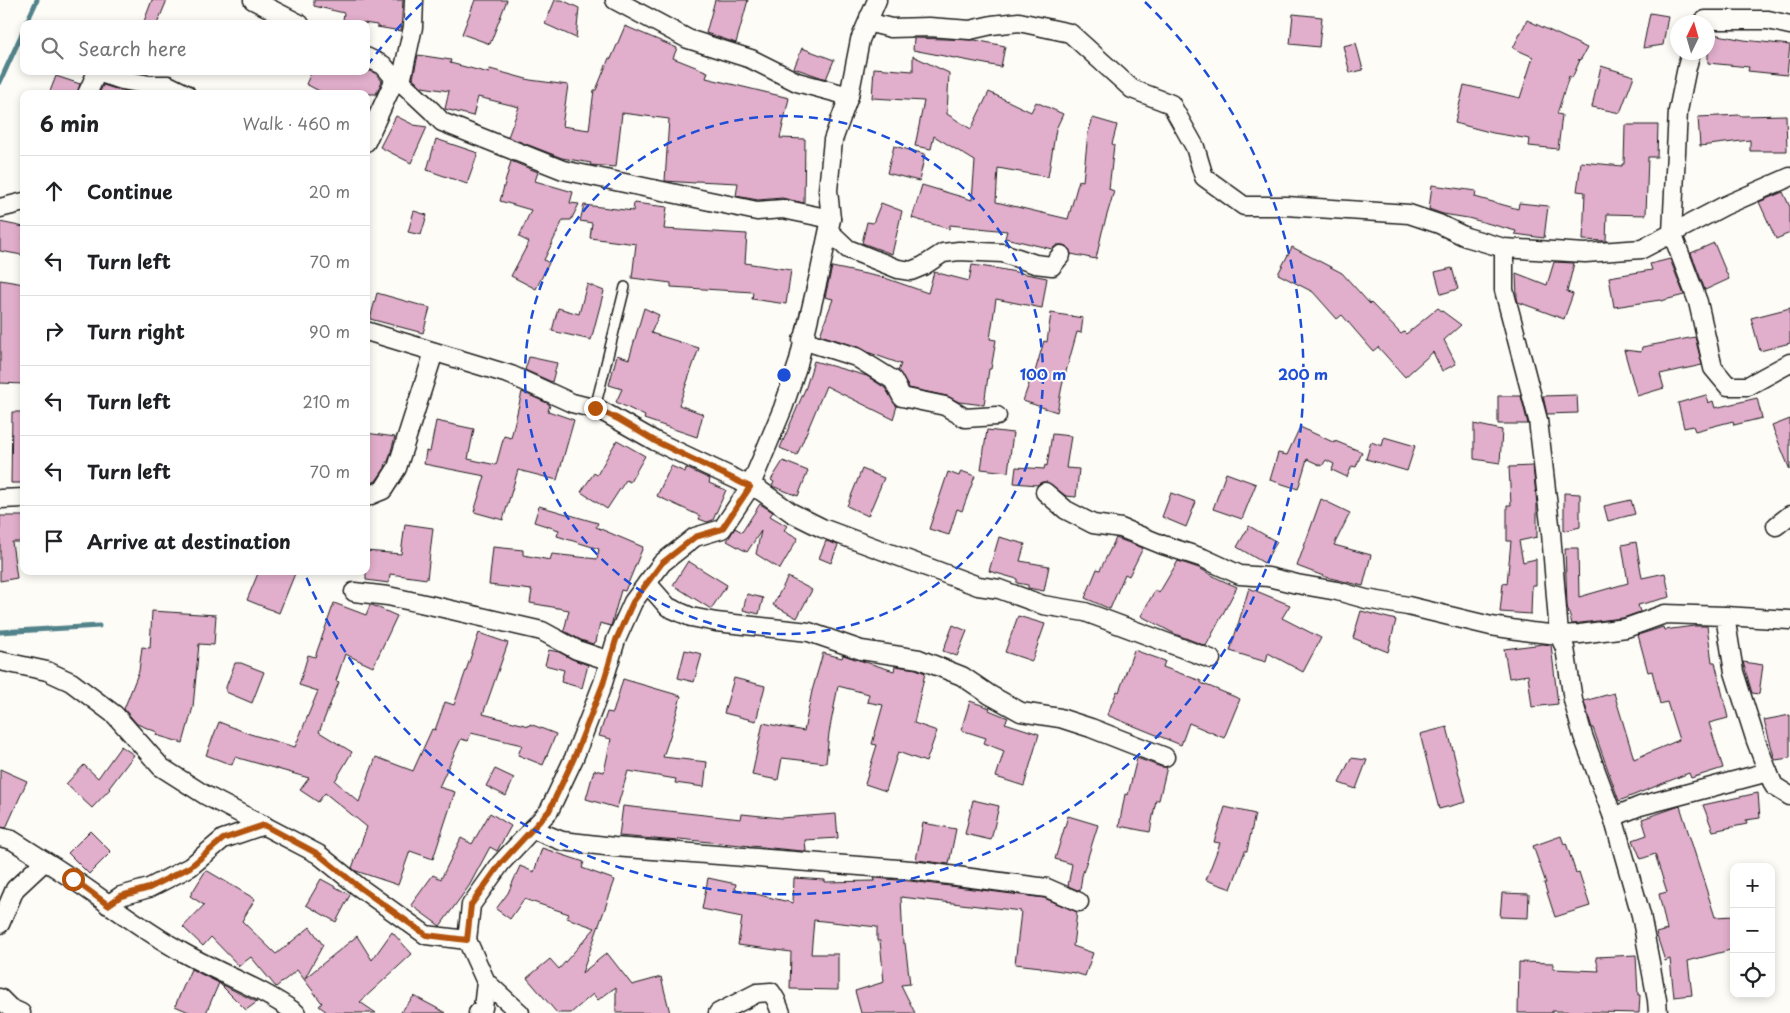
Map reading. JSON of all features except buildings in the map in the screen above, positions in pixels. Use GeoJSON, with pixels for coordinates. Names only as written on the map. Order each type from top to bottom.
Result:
{"type":"FeatureCollection","features":[{"type":"Feature","properties":{"kind":"street"},"geometry":{"type":"LineString","coordinates":[[253,0],[292,20]]}},
{"type":"Feature","properties":{"kind":"street"},"geometry":{"type":"LineString","coordinates":[[370,134],[398,80],[413,27],[414,0]]}},
{"type":"Feature","properties":{"kind":"street"},"geometry":{"type":"LineString","coordinates":[[615,0],[688,39],[751,59],[798,82],[849,96]]}},
{"type":"Feature","properties":{"kind":"street"},"geometry":{"type":"LineString","coordinates":[[520,1013],[486,982],[467,940],[471,905],[501,863],[549,811],[574,758],[603,684],[616,640],[633,602],[662,563],[695,537],[722,529],[750,487],[783,408],[798,364],[830,225],[828,190],[834,140],[849,96],[860,40],[877,0]]}},
{"type":"Feature","properties":{"kind":"street"},"geometry":{"type":"LineString","coordinates":[[869,17],[875,24],[891,28],[929,27],[970,30],[1019,22],[1070,33],[1132,89],[1171,104],[1195,147],[1204,177],[1244,206],[1286,206],[1409,214],[1439,224],[1466,237],[1504,248],[1585,253],[1642,249],[1724,206],[1790,177]]}},
{"type":"Feature","properties":{"kind":"street"},"geometry":{"type":"LineString","coordinates":[[1715,20],[1768,20],[1790,25]]}},
{"type":"Feature","properties":{"kind":"street"},"geometry":{"type":"LineString","coordinates":[[370,59],[383,65],[442,122],[563,170],[757,211],[783,209],[830,225],[848,249],[898,269],[911,271],[923,266],[943,253],[959,250],[1003,253],[1035,264],[1052,266],[1061,255]]}},
{"type":"Feature","properties":{"kind":"street"},"geometry":{"type":"LineString","coordinates":[[1689,60],[1678,111],[1672,233],[1698,302],[1713,368],[1728,386],[1748,386],[1790,363]]}},
{"type":"Feature","properties":{"kind":"street"},"geometry":{"type":"LineString","coordinates":[[90,90],[96,75]]}},
{"type":"Feature","properties":{"kind":"street"},"geometry":{"type":"LineString","coordinates":[[106,75],[150,85],[168,85],[178,90]]}},
{"type":"Feature","properties":{"kind":"street"},"geometry":{"type":"LineString","coordinates":[[0,208],[20,203]]}},
{"type":"Feature","properties":{"kind":"street"},"geometry":{"type":"LineString","coordinates":[[1504,248],[1504,290],[1538,420],[1551,534],[1559,635],[1565,648],[1573,700],[1583,736],[1613,817],[1641,915],[1658,1013]]}},
{"type":"Feature","properties":{"kind":"street"},"geometry":{"type":"LineString","coordinates":[[370,332],[511,375],[572,404],[595,408],[655,441],[761,491],[792,513],[822,528],[978,586],[999,589],[1043,605],[1085,612],[1211,659]]}},
{"type":"Feature","properties":{"kind":"street"},"geometry":{"type":"LineString","coordinates":[[802,340],[856,357],[893,380],[902,397],[945,406],[965,418],[997,416]]}},
{"type":"Feature","properties":{"kind":"street"},"geometry":{"type":"LineString","coordinates":[[370,495],[384,490],[397,468],[434,352]]}},
{"type":"Feature","properties":{"kind":"street"},"geometry":{"type":"LineString","coordinates":[[1045,492],[1066,510],[1093,524],[1121,528],[1162,545],[1203,558],[1240,574],[1268,577],[1337,591],[1491,626],[1559,635],[1626,628],[1665,614],[1790,620]]}},
{"type":"Feature","properties":{"kind":"street"},"geometry":{"type":"LineString","coordinates":[[0,499],[20,498]]}},
{"type":"Feature","properties":{"kind":"street"},"geometry":{"type":"LineString","coordinates":[[1776,526],[1790,515]]}},
{"type":"Feature","properties":{"kind":"street"},"geometry":{"type":"LineString","coordinates":[[647,583],[668,607],[691,617],[716,622],[809,632],[861,650],[919,659],[962,676],[1020,712],[1060,718],[1166,757]]}},
{"type":"Feature","properties":{"kind":"street"},"geometry":{"type":"LineString","coordinates":[[354,592],[388,596],[542,631],[577,650],[610,661]]}},
{"type":"Feature","properties":{"kind":"street"},"geometry":{"type":"LineString","coordinates":[[1725,616],[1734,672],[1756,740],[1774,786],[1790,796]]}},
{"type":"Feature","properties":{"kind":"street"},"geometry":{"type":"LineString","coordinates":[[0,661],[47,671],[71,682],[115,715],[161,767],[205,795],[318,854],[359,887],[426,935],[467,940]]}},
{"type":"Feature","properties":{"kind":"street"},"geometry":{"type":"LineString","coordinates":[[1613,817],[1640,806],[1768,772]]}},
{"type":"Feature","properties":{"kind":"street"},"geometry":{"type":"LineString","coordinates":[[108,905],[121,896],[149,888],[190,867],[223,839],[264,825]]}},
{"type":"Feature","properties":{"kind":"street"},"geometry":{"type":"LineString","coordinates":[[532,829],[562,841],[614,847],[920,871],[1047,888],[1079,902]]}},
{"type":"Feature","properties":{"kind":"street"},"geometry":{"type":"LineString","coordinates":[[0,837],[12,840],[182,952],[238,978],[296,1013]]}},
{"type":"Feature","properties":{"kind":"street"},"geometry":{"type":"LineString","coordinates":[[0,924],[14,889],[45,862]]}},
{"type":"Feature","properties":{"kind":"street"},"geometry":{"type":"LineString","coordinates":[[478,1013],[483,1008],[486,982]]}},
{"type":"Feature","properties":{"kind":"street"},"geometry":{"type":"LineString","coordinates":[[718,1013],[757,993],[771,992],[781,1013]]}},
{"type":"Feature","properties":{"kind":"street"},"geometry":{"type":"LineString","coordinates":[[0,998],[10,1008],[21,1013]]}},
{"type":"Feature","properties":{"kind":"lane"},"geometry":{"type":"LineString","coordinates":[[595,408],[624,288]]}},
{"type":"Feature","properties":{"kind":"waterway"},"geometry":{"type":"LineString","coordinates":[[28,20],[37,0]]}},
{"type":"Feature","properties":{"kind":"waterway"},"geometry":{"type":"LineString","coordinates":[[0,82],[20,38]]}},
{"type":"Feature","properties":{"kind":"waterway"},"geometry":{"type":"LineString","coordinates":[[0,632],[99,626]]}},
{"type":"Feature","properties":{"kind":"route"},"geometry":{"type":"LineString","coordinates":[[73,879],[108,905],[121,896],[149,888],[190,867],[223,839],[264,825],[318,854],[359,887],[426,935],[467,940],[471,905],[501,863],[549,811],[574,758],[603,684],[616,640],[633,602],[662,563],[695,537],[722,529],[750,487],[655,441],[595,408]]}}]}
